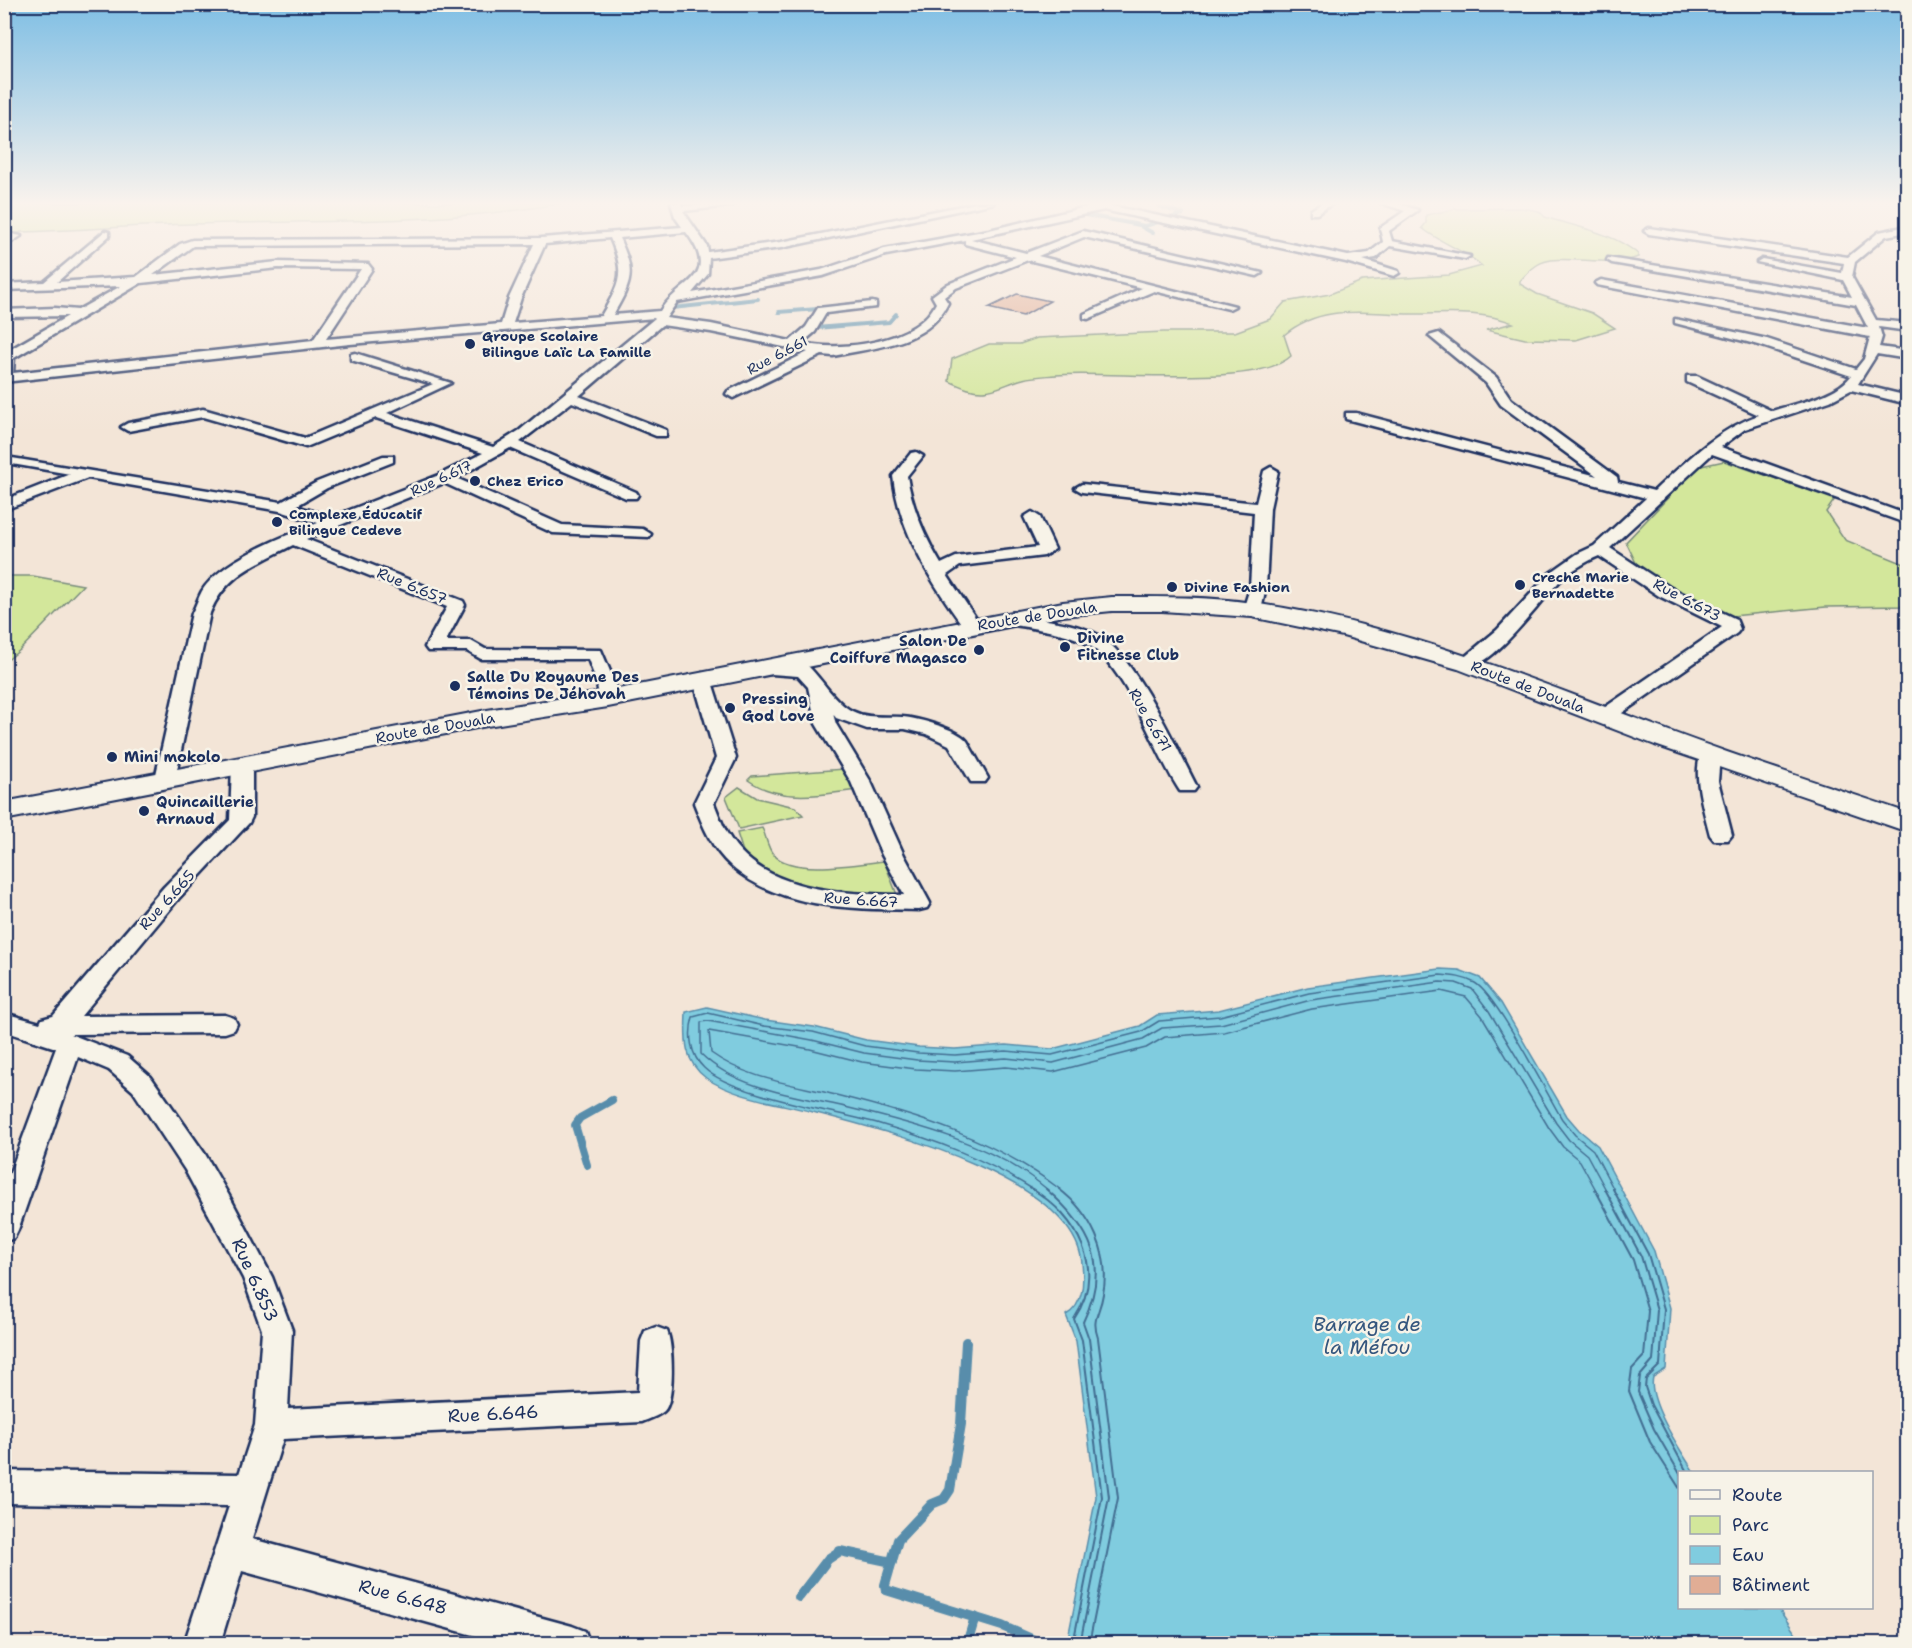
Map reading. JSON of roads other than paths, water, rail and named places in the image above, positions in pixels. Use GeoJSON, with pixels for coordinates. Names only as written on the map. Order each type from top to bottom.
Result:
{"type":"FeatureCollection","features":[{"type":"Feature","properties":{"kind":"highway","name":"Route de Douala"},"geometry":{"type":"LineString","coordinates":[[4,811],[488,718],[608,699],[1010,619],[1112,604],[1162,604],[1252,610],[1347,629],[1467,664],[1605,717],[1908,823]]}},
{"type":"Feature","properties":{"kind":"street"},"geometry":{"type":"LineString","coordinates":[[46,286],[53,280]]}},
{"type":"Feature","properties":{"kind":"street"},"geometry":{"type":"LineString","coordinates":[[4,287],[127,280]]}},
{"type":"Feature","properties":{"kind":"street"},"geometry":{"type":"LineString","coordinates":[[5,378],[9,363],[8,356],[139,280]]}},
{"type":"Feature","properties":{"kind":"street"},"geometry":{"type":"LineString","coordinates":[[316,345],[360,280]]}},
{"type":"Feature","properties":{"kind":"street"},"geometry":{"type":"LineString","coordinates":[[506,327],[523,280]]}},
{"type":"Feature","properties":{"kind":"street"},"geometry":{"type":"LineString","coordinates":[[605,318],[624,280]]}},
{"type":"Feature","properties":{"kind":"street","name":"Rue 6.617"},"geometry":{"type":"LineString","coordinates":[[165,779],[201,613],[210,592],[232,570],[292,539],[444,478],[510,443],[571,397],[660,317],[672,300],[687,292],[698,280]]}},
{"type":"Feature","properties":{"kind":"street"},"geometry":{"type":"LineString","coordinates":[[672,300],[784,280]]}},
{"type":"Feature","properties":{"kind":"street"},"geometry":{"type":"LineString","coordinates":[[820,351],[832,352],[908,336],[916,332],[939,309],[942,303],[938,296],[952,286],[968,280]]}},
{"type":"Feature","properties":{"kind":"street"},"geometry":{"type":"LineString","coordinates":[[1122,280],[1229,306]]}},
{"type":"Feature","properties":{"kind":"street"},"geometry":{"type":"LineString","coordinates":[[1733,280],[1785,292],[1861,302]]}},
{"type":"Feature","properties":{"kind":"street"},"geometry":{"type":"LineString","coordinates":[[1467,664],[1504,633],[1553,577],[1575,560],[1600,549],[1656,496],[1740,426],[1825,398],[1853,380],[1870,359],[1876,337],[1849,280]]}},
{"type":"Feature","properties":{"kind":"street"},"geometry":{"type":"LineString","coordinates":[[1601,283],[1873,328],[1908,327]]}},
{"type":"Feature","properties":{"kind":"street"},"geometry":{"type":"LineString","coordinates":[[1088,316],[1154,288]]}},
{"type":"Feature","properties":{"kind":"street"},"geometry":{"type":"LineString","coordinates":[[794,344],[812,329],[820,311],[872,305]]}},
{"type":"Feature","properties":{"kind":"street"},"geometry":{"type":"LineString","coordinates":[[4,314],[55,311],[81,314]]}},
{"type":"Feature","properties":{"kind":"street","name":"Rue 6.661"},"geometry":{"type":"LineString","coordinates":[[5,378],[350,340],[605,318],[660,317],[820,351]]}},
{"type":"Feature","properties":{"kind":"street"},"geometry":{"type":"LineString","coordinates":[[1679,321],[1763,342],[1853,380],[1908,400]]}},
{"type":"Feature","properties":{"kind":"street"},"geometry":{"type":"LineString","coordinates":[[1435,336],[1491,380],[1502,391],[1506,402],[1619,485]]}},
{"type":"Feature","properties":{"kind":"street"},"geometry":{"type":"LineString","coordinates":[[1872,350],[1908,355]]}},
{"type":"Feature","properties":{"kind":"street","name":"Rue 6.661"},"geometry":{"type":"LineString","coordinates":[[733,394],[820,351]]}},
{"type":"Feature","properties":{"kind":"street"},"geometry":{"type":"LineString","coordinates":[[128,427],[203,413],[300,443],[312,441],[445,384],[355,357]]}},
{"type":"Feature","properties":{"kind":"street"},"geometry":{"type":"LineString","coordinates":[[1692,379],[1770,415]]}},
{"type":"Feature","properties":{"kind":"street"},"geometry":{"type":"LineString","coordinates":[[571,397],[661,433]]}},
{"type":"Feature","properties":{"kind":"street"},"geometry":{"type":"LineString","coordinates":[[377,414],[495,452]]}},
{"type":"Feature","properties":{"kind":"street"},"geometry":{"type":"LineString","coordinates":[[1351,416],[1656,496]]}},
{"type":"Feature","properties":{"kind":"street"},"geometry":{"type":"LineString","coordinates":[[510,443],[631,495]]}},
{"type":"Feature","properties":{"kind":"street"},"geometry":{"type":"LineString","coordinates":[[1712,449],[1908,520]]}},
{"type":"Feature","properties":{"kind":"street"},"geometry":{"type":"LineString","coordinates":[[916,456],[900,476],[907,511],[938,573],[972,626]]}},
{"type":"Feature","properties":{"kind":"street"},"geometry":{"type":"LineString","coordinates":[[283,507],[322,485],[388,459]]}},
{"type":"Feature","properties":{"kind":"street"},"geometry":{"type":"LineString","coordinates":[[17,461],[283,507],[334,523]]}},
{"type":"Feature","properties":{"kind":"street"},"geometry":{"type":"LineString","coordinates":[[1252,610],[1258,588],[1262,508],[1271,471]]}},
{"type":"Feature","properties":{"kind":"street"},"geometry":{"type":"LineString","coordinates":[[4,506],[84,474]]}},
{"type":"Feature","properties":{"kind":"street"},"geometry":{"type":"LineString","coordinates":[[444,478],[559,531],[643,534]]}},
{"type":"Feature","properties":{"kind":"street"},"geometry":{"type":"LineString","coordinates":[[1083,488],[1262,508]]}},
{"type":"Feature","properties":{"kind":"street"},"geometry":{"type":"LineString","coordinates":[[938,573],[956,562],[1044,551],[1047,549],[1032,517]]}},
{"type":"Feature","properties":{"kind":"street","name":"Rue 6.657"},"geometry":{"type":"LineString","coordinates":[[292,539],[458,605],[434,648],[471,646],[481,654],[595,654],[606,683],[608,699]]}},
{"type":"Feature","properties":{"kind":"street","name":"Rue 6.673"},"geometry":{"type":"LineString","coordinates":[[1600,549],[1665,592],[1724,619],[1730,623],[1731,629],[1605,717]]}},
{"type":"Feature","properties":{"kind":"street","name":"Rue 6.671"},"geometry":{"type":"LineString","coordinates":[[1010,619],[1079,635],[1101,646],[1144,705],[1187,787]]}},
{"type":"Feature","properties":{"kind":"street"},"geometry":{"type":"LineString","coordinates":[[761,668],[803,670],[816,688],[843,714],[867,723],[914,726],[933,730],[957,741],[978,778]]}},
{"type":"Feature","properties":{"kind":"street","name":"Rue 6.667"},"geometry":{"type":"LineString","coordinates":[[702,679],[726,758],[720,775],[704,803],[711,826],[744,868],[782,887],[825,899],[920,903],[893,855],[861,782],[826,724],[816,688]]}},
{"type":"Feature","properties":{"kind":"street"},"geometry":{"type":"LineString","coordinates":[[1710,754],[1708,781],[1721,835]]}},
{"type":"Feature","properties":{"kind":"street","name":"Rue 6.665"},"geometry":{"type":"LineString","coordinates":[[65,1034],[172,892],[239,823],[242,817],[242,764]]}},
{"type":"Feature","properties":{"kind":"street"},"geometry":{"type":"LineString","coordinates":[[4,1230],[65,1034],[225,1024]]}},
{"type":"Feature","properties":{"kind":"street","name":"Rue 6.853"},"geometry":{"type":"LineString","coordinates":[[17,1025],[65,1034],[118,1063],[142,1084],[195,1162],[222,1209],[257,1277],[277,1330],[272,1425],[202,1644]]}},
{"type":"Feature","properties":{"kind":"street","name":"Rue 6.646"},"geometry":{"type":"LineString","coordinates":[[272,1425],[642,1407],[654,1400],[656,1341]]}},
{"type":"Feature","properties":{"kind":"street"},"geometry":{"type":"LineString","coordinates":[[4,1487],[251,1490]]}},
{"type":"Feature","properties":{"kind":"street","name":"Rue 6.648"},"geometry":{"type":"LineString","coordinates":[[233,1551],[572,1644]]}},
{"type":"Feature","properties":{"kind":"water","name":"Barrage de la Méfou"},"geometry":{"type":"Polygon","coordinates":[[[1440,969],[1459,970],[1480,978],[1501,1003],[1567,1116],[1598,1146],[1654,1251],[1670,1308],[1666,1369],[1653,1377],[1655,1399],[1666,1426],[1693,1471],[1678,1471],[1678,1609],[1779,1609],[1802,1643],[1067,1643],[1096,1497],[1076,1341],[1066,1315],[1072,1311],[1080,1299],[1083,1285],[1082,1263],[1071,1233],[1046,1206],[1011,1182],[970,1162],[883,1131],[758,1099],[718,1085],[706,1078],[693,1064],[686,1039],[686,1012],[707,1007],[765,1020],[814,1027],[866,1040],[919,1047],[955,1049],[1006,1045],[1052,1049],[1140,1026],[1157,1015],[1219,1010],[1308,987],[1440,969]]]}},
{"type":"Feature","properties":{"kind":"waterway"},"geometry":{"type":"LineString","coordinates":[[672,308],[758,299]]}},
{"type":"Feature","properties":{"kind":"waterway"},"geometry":{"type":"LineString","coordinates":[[779,312],[818,309]]}},
{"type":"Feature","properties":{"kind":"waterway"},"geometry":{"type":"LineString","coordinates":[[816,328],[889,322],[896,314]]}},
{"type":"Feature","properties":{"kind":"waterway"},"geometry":{"type":"LineString","coordinates":[[587,1165],[575,1125],[580,1118],[612,1100]]}},
{"type":"Feature","properties":{"kind":"waterway"},"geometry":{"type":"LineString","coordinates":[[892,1562],[898,1540],[932,1504],[944,1499],[950,1490],[961,1424],[966,1342]]}},
{"type":"Feature","properties":{"kind":"waterway"},"geometry":{"type":"LineString","coordinates":[[799,1597],[828,1559],[840,1551],[892,1562]]}},
{"type":"Feature","properties":{"kind":"waterway"},"geometry":{"type":"LineString","coordinates":[[892,1562],[885,1585],[886,1590],[975,1618]]}},
{"type":"Feature","properties":{"kind":"waterway"},"geometry":{"type":"LineString","coordinates":[[967,1644],[975,1618]]}},
{"type":"Feature","properties":{"kind":"waterway"},"geometry":{"type":"LineString","coordinates":[[975,1618],[1002,1626],[1043,1644]]}},
{"type":"Feature","properties":{"kind":"place","name":"Groupe Scolaire Bilingue Laïc La Famille"},"geometry":{"type":"Point","coordinates":[470,344]}},
{"type":"Feature","properties":{"kind":"place","name":"Chez Erico"},"geometry":{"type":"Point","coordinates":[475,481]}},
{"type":"Feature","properties":{"kind":"place","name":"Complexe Éducatif Bilingue Cedeve"},"geometry":{"type":"Point","coordinates":[277,522]}},
{"type":"Feature","properties":{"kind":"place","name":"Creche Marie Bernadette"},"geometry":{"type":"Point","coordinates":[1520,585]}},
{"type":"Feature","properties":{"kind":"place","name":"Divine Fashion"},"geometry":{"type":"Point","coordinates":[1172,587]}},
{"type":"Feature","properties":{"kind":"place","name":"Divine Fitnesse Club"},"geometry":{"type":"Point","coordinates":[1065,647]}},
{"type":"Feature","properties":{"kind":"place","name":"Salon De Coiffure Magasco"},"geometry":{"type":"Point","coordinates":[979,650]}},
{"type":"Feature","properties":{"kind":"place","name":"Salle Du Royaume Des Témoins De Jéhovah"},"geometry":{"type":"Point","coordinates":[455,686]}},
{"type":"Feature","properties":{"kind":"place","name":"Pressing God Love"},"geometry":{"type":"Point","coordinates":[730,708]}},
{"type":"Feature","properties":{"kind":"place","name":"Mini mokolo"},"geometry":{"type":"Point","coordinates":[112,757]}},
{"type":"Feature","properties":{"kind":"place","name":"Quincaillerie Arnaud"},"geometry":{"type":"Point","coordinates":[144,811]}}]}
